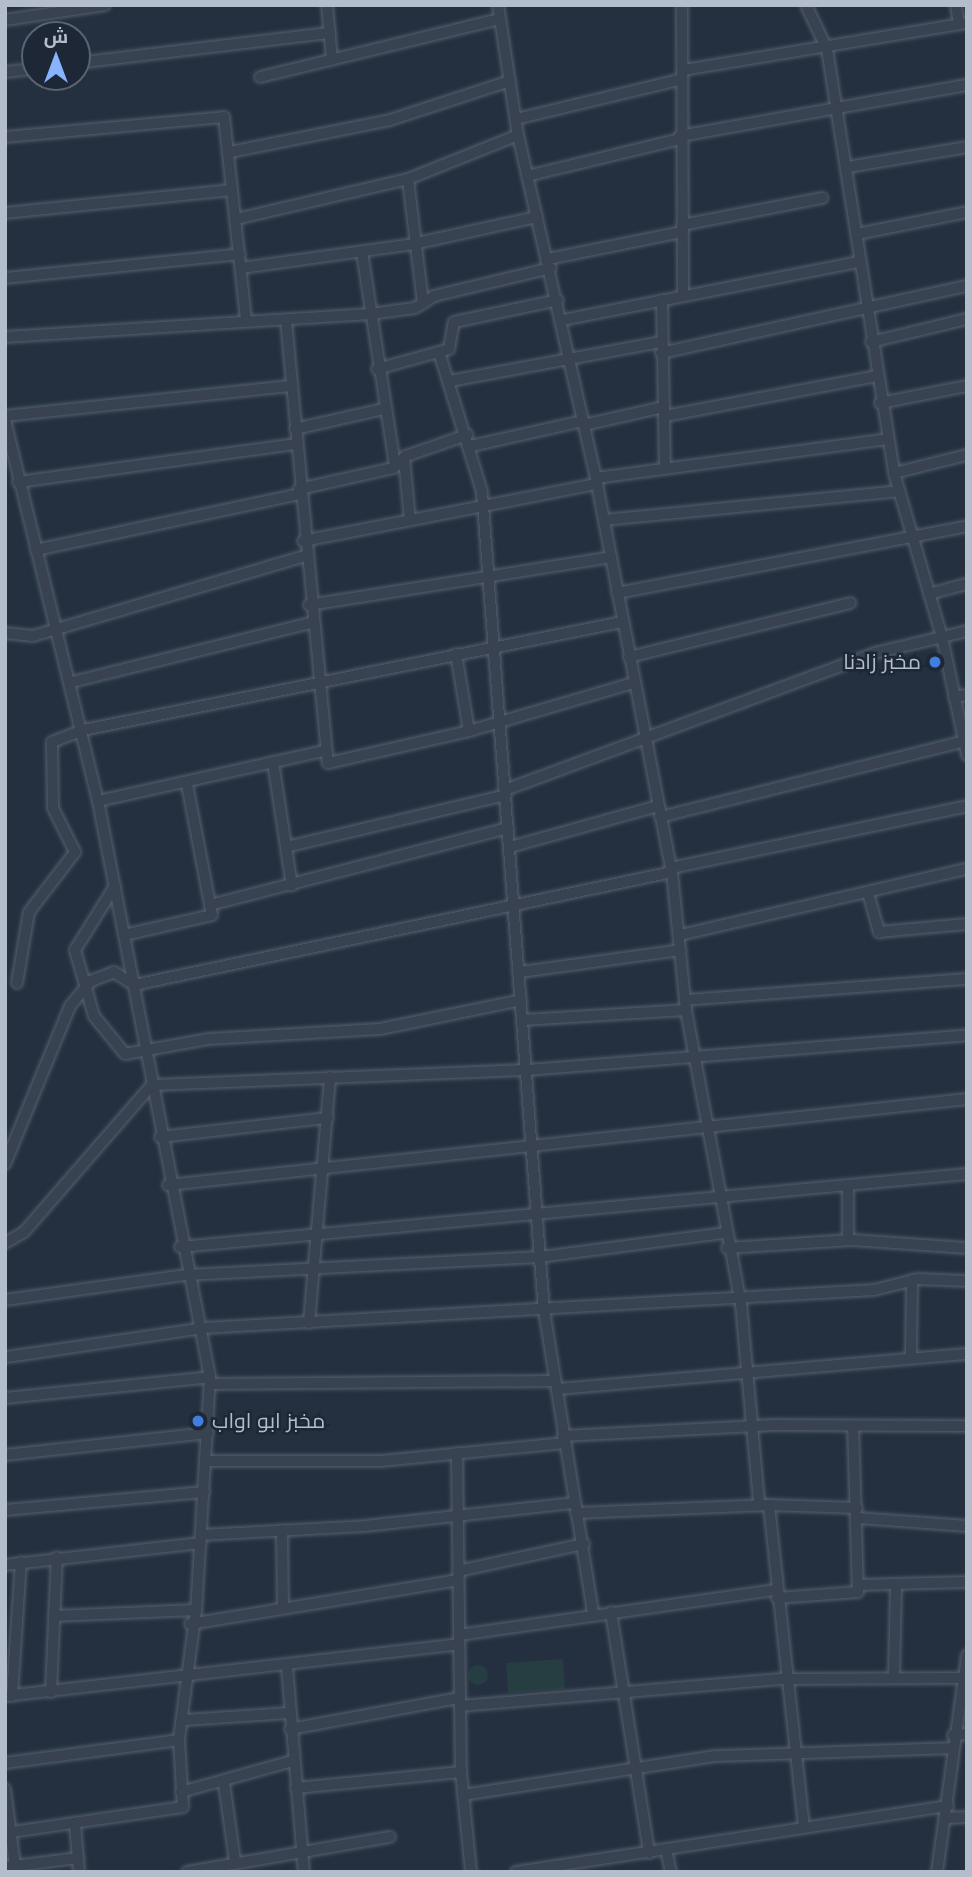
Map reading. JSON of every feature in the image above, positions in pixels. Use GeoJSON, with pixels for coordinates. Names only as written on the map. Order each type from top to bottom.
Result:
{"type":"FeatureCollection","features":[{"type":"Feature","properties":{"kind":"street"},"geometry":{"type":"LineString","coordinates":[[5,20],[105,5]]}},
{"type":"Feature","properties":{"kind":"street"},"geometry":{"type":"LineString","coordinates":[[327,5],[332,60]]}},
{"type":"Feature","properties":{"kind":"street"},"geometry":{"type":"LineString","coordinates":[[498,5],[518,135],[563,320],[597,481],[643,738],[671,870],[686,1005],[748,1372],[752,1426],[777,1594],[784,1679],[796,1749],[804,1826]]}},
{"type":"Feature","properties":{"kind":"street"},"geometry":{"type":"LineString","coordinates":[[682,5],[680,138],[683,295]]}},
{"type":"Feature","properties":{"kind":"street"},"geometry":{"type":"LineString","coordinates":[[806,5],[827,50],[848,167],[880,403],[894,473],[942,637],[967,755]]}},
{"type":"Feature","properties":{"kind":"street"},"geometry":{"type":"LineString","coordinates":[[516,119],[683,75],[963,24],[956,5]]}},
{"type":"Feature","properties":{"kind":"street"},"geometry":{"type":"LineString","coordinates":[[260,77],[500,19]]}},
{"type":"Feature","properties":{"kind":"street"},"geometry":{"type":"LineString","coordinates":[[91,61],[330,33]]}},
{"type":"Feature","properties":{"kind":"street"},"geometry":{"type":"LineString","coordinates":[[230,152],[390,120],[510,81]]}},
{"type":"Feature","properties":{"kind":"street"},"geometry":{"type":"LineString","coordinates":[[527,176],[680,138],[836,107],[967,85]]}},
{"type":"Feature","properties":{"kind":"street"},"geometry":{"type":"LineString","coordinates":[[5,137],[221,116],[230,152],[246,321]]}},
{"type":"Feature","properties":{"kind":"street"},"geometry":{"type":"LineString","coordinates":[[236,219],[408,179],[518,135]]}},
{"type":"Feature","properties":{"kind":"street"},"geometry":{"type":"LineString","coordinates":[[848,167],[967,147]]}},
{"type":"Feature","properties":{"kind":"street"},"geometry":{"type":"LineString","coordinates":[[408,179],[413,244],[423,303]]}},
{"type":"Feature","properties":{"kind":"street"},"geometry":{"type":"LineString","coordinates":[[5,214],[232,190]]}},
{"type":"Feature","properties":{"kind":"street"},"geometry":{"type":"LineString","coordinates":[[5,337],[370,314],[423,303],[550,264],[682,228],[822,198]]}},
{"type":"Feature","properties":{"kind":"street"},"geometry":{"type":"LineString","coordinates":[[857,234],[967,212]]}},
{"type":"Feature","properties":{"kind":"street"},"geometry":{"type":"LineString","coordinates":[[241,268],[413,244],[537,217]]}},
{"type":"Feature","properties":{"kind":"street"},"geometry":{"type":"LineString","coordinates":[[362,252],[383,409],[395,466]]}},
{"type":"Feature","properties":{"kind":"street"},"geometry":{"type":"LineString","coordinates":[[5,278],[240,254]]}},
{"type":"Feature","properties":{"kind":"street"},"geometry":{"type":"LineString","coordinates":[[563,320],[860,262]]}},
{"type":"Feature","properties":{"kind":"street"},"geometry":{"type":"LineString","coordinates":[[450,382],[661,348],[867,310],[967,285]]}},
{"type":"Feature","properties":{"kind":"street"},"geometry":{"type":"LineString","coordinates":[[377,369],[449,349],[454,322],[558,300]]}},
{"type":"Feature","properties":{"kind":"street"},"geometry":{"type":"LineString","coordinates":[[662,300],[665,466]]}},
{"type":"Feature","properties":{"kind":"street"},"geometry":{"type":"LineString","coordinates":[[871,342],[967,319]]}},
{"type":"Feature","properties":{"kind":"street"},"geometry":{"type":"LineString","coordinates":[[286,320],[304,556],[324,751],[331,764],[469,732],[633,682]]}},
{"type":"Feature","properties":{"kind":"street"},"geometry":{"type":"LineString","coordinates":[[439,352],[471,446],[484,510],[544,1310],[593,1614]]}},
{"type":"Feature","properties":{"kind":"street"},"geometry":{"type":"LineString","coordinates":[[471,446],[583,423],[876,376]]}},
{"type":"Feature","properties":{"kind":"street"},"geometry":{"type":"LineString","coordinates":[[11,1832],[174,1812],[183,1807],[179,1740],[184,1720],[184,1677],[190,1624],[196,1610],[210,1381],[203,1328],[180,1247],[147,1048],[83,730],[18,482],[5,418],[292,386]]}},
{"type":"Feature","properties":{"kind":"street"},"geometry":{"type":"LineString","coordinates":[[880,403],[967,386]]}},
{"type":"Feature","properties":{"kind":"street"},"geometry":{"type":"LineString","coordinates":[[295,429],[383,409]]}},
{"type":"Feature","properties":{"kind":"street"},"geometry":{"type":"LineString","coordinates":[[36,550],[299,491],[395,466],[404,458],[467,435]]}},
{"type":"Feature","properties":{"kind":"street"},"geometry":{"type":"LineString","coordinates":[[303,541],[410,520],[484,510],[665,466],[887,439]]}},
{"type":"Feature","properties":{"kind":"street"},"geometry":{"type":"LineString","coordinates":[[18,482],[296,444]]}},
{"type":"Feature","properties":{"kind":"street"},"geometry":{"type":"LineString","coordinates":[[894,473],[967,455]]}},
{"type":"Feature","properties":{"kind":"street"},"geometry":{"type":"LineString","coordinates":[[404,458],[410,520]]}},
{"type":"Feature","properties":{"kind":"street"},"geometry":{"type":"LineString","coordinates":[[604,520],[898,491]]}},
{"type":"Feature","properties":{"kind":"street"},"geometry":{"type":"LineString","coordinates":[[617,593],[912,539],[967,526]]}},
{"type":"Feature","properties":{"kind":"street"},"geometry":{"type":"LineString","coordinates":[[5,633],[33,636],[57,626],[304,556]]}},
{"type":"Feature","properties":{"kind":"street"},"geometry":{"type":"LineString","coordinates":[[309,605],[611,557]]}},
{"type":"Feature","properties":{"kind":"street"},"geometry":{"type":"LineString","coordinates":[[929,594],[967,584]]}},
{"type":"Feature","properties":{"kind":"street"},"geometry":{"type":"LineString","coordinates":[[629,657],[851,603]]}},
{"type":"Feature","properties":{"kind":"street"},"geometry":{"type":"LineString","coordinates":[[72,682],[311,622]]}},
{"type":"Feature","properties":{"kind":"street"},"geometry":{"type":"LineString","coordinates":[[18,983],[29,912],[75,852],[53,808],[52,742],[83,730],[318,687],[493,646],[622,622]]}},
{"type":"Feature","properties":{"kind":"street"},"geometry":{"type":"LineString","coordinates":[[286,847],[505,792],[875,653],[967,631]]}},
{"type":"Feature","properties":{"kind":"street"},"geometry":{"type":"LineString","coordinates":[[456,654],[469,732]]}},
{"type":"Feature","properties":{"kind":"street"},"geometry":{"type":"LineString","coordinates":[[954,697],[967,695]]}},
{"type":"Feature","properties":{"kind":"street"},"geometry":{"type":"LineString","coordinates":[[660,817],[964,741]]}},
{"type":"Feature","properties":{"kind":"street"},"geometry":{"type":"LineString","coordinates":[[98,802],[324,751]]}},
{"type":"Feature","properties":{"kind":"street"},"geometry":{"type":"LineString","coordinates":[[273,762],[292,886]]}},
{"type":"Feature","properties":{"kind":"street"},"geometry":{"type":"LineString","coordinates":[[124,935],[212,915],[187,784]]}},
{"type":"Feature","properties":{"kind":"street"},"geometry":{"type":"LineString","coordinates":[[510,847],[658,806]]}},
{"type":"Feature","properties":{"kind":"street"},"geometry":{"type":"LineString","coordinates":[[5,1164],[70,1006],[85,992],[91,981],[114,972],[134,985],[514,906],[967,806]]}},
{"type":"Feature","properties":{"kind":"street"},"geometry":{"type":"LineString","coordinates":[[211,905],[508,828]]}},
{"type":"Feature","properties":{"kind":"street"},"geometry":{"type":"LineString","coordinates":[[680,935],[967,869]]}},
{"type":"Feature","properties":{"kind":"street"},"geometry":{"type":"LineString","coordinates":[[115,886],[75,950],[94,1016],[125,1054],[147,1048],[380,1029],[521,1000]]}},
{"type":"Feature","properties":{"kind":"street"},"geometry":{"type":"LineString","coordinates":[[868,893],[880,932],[967,924]]}},
{"type":"Feature","properties":{"kind":"street"},"geometry":{"type":"LineString","coordinates":[[520,972],[680,950]]}},
{"type":"Feature","properties":{"kind":"street"},"geometry":{"type":"LineString","coordinates":[[523,1020],[967,979]]}},
{"type":"Feature","properties":{"kind":"street"},"geometry":{"type":"LineString","coordinates":[[5,1243],[24,1232],[152,1085],[526,1070],[967,1035]]}},
{"type":"Feature","properties":{"kind":"street"},"geometry":{"type":"LineString","coordinates":[[309,1323],[326,1166],[330,1077]]}},
{"type":"Feature","properties":{"kind":"street"},"geometry":{"type":"LineString","coordinates":[[169,1185],[531,1143],[967,1099]]}},
{"type":"Feature","properties":{"kind":"street"},"geometry":{"type":"LineString","coordinates":[[160,1137],[328,1118]]}},
{"type":"Feature","properties":{"kind":"street"},"geometry":{"type":"LineString","coordinates":[[180,1247],[318,1239],[718,1196],[967,1174]]}},
{"type":"Feature","properties":{"kind":"street"},"geometry":{"type":"LineString","coordinates":[[848,1185],[848,1240]]}},
{"type":"Feature","properties":{"kind":"street"},"geometry":{"type":"LineString","coordinates":[[5,1300],[186,1275],[540,1257],[724,1233]]}},
{"type":"Feature","properties":{"kind":"street"},"geometry":{"type":"LineString","coordinates":[[727,1248],[848,1240],[967,1248]]}},
{"type":"Feature","properties":{"kind":"street"},"geometry":{"type":"LineString","coordinates":[[911,1354],[912,1280]]}},
{"type":"Feature","properties":{"kind":"street"},"geometry":{"type":"LineString","coordinates":[[7,1357],[203,1328],[544,1310],[737,1295],[874,1290],[912,1280],[967,1281]]}},
{"type":"Feature","properties":{"kind":"street"},"geometry":{"type":"LineString","coordinates":[[5,1398],[210,1381],[556,1385],[748,1372],[911,1354],[967,1354]]}},
{"type":"Feature","properties":{"kind":"street"},"geometry":{"type":"LineString","coordinates":[[206,1461],[330,1464],[564,1440],[752,1426],[967,1426]]}},
{"type":"Feature","properties":{"kind":"street"},"geometry":{"type":"LineString","coordinates":[[21,1562],[9,1696],[286,1667],[593,1614],[777,1594],[856,1593],[858,1513],[853,1426]]}},
{"type":"Feature","properties":{"kind":"street"},"geometry":{"type":"LineString","coordinates":[[5,1455],[208,1433]]}},
{"type":"Feature","properties":{"kind":"street"},"geometry":{"type":"LineString","coordinates":[[457,1453],[461,1772],[471,1872]]}},
{"type":"Feature","properties":{"kind":"street"},"geometry":{"type":"LineString","coordinates":[[5,1510],[204,1492]]}},
{"type":"Feature","properties":{"kind":"street"},"geometry":{"type":"LineString","coordinates":[[5,1565],[282,1530],[459,1513],[576,1508],[764,1504],[967,1526]]}},
{"type":"Feature","properties":{"kind":"street"},"geometry":{"type":"LineString","coordinates":[[282,1530],[283,1608]]}},
{"type":"Feature","properties":{"kind":"street"},"geometry":{"type":"LineString","coordinates":[[190,1624],[458,1576],[583,1544]]}},
{"type":"Feature","properties":{"kind":"street"},"geometry":{"type":"LineString","coordinates":[[51,1692],[57,1557]]}},
{"type":"Feature","properties":{"kind":"street"},"geometry":{"type":"LineString","coordinates":[[858,1586],[967,1582]]}},
{"type":"Feature","properties":{"kind":"street"},"geometry":{"type":"LineString","coordinates":[[894,1675],[897,1584]]}},
{"type":"Feature","properties":{"kind":"street"},"geometry":{"type":"LineString","coordinates":[[54,1616],[196,1610]]}},
{"type":"Feature","properties":{"kind":"street"},"geometry":{"type":"LineString","coordinates":[[611,1612],[620,1690],[649,1853]]}},
{"type":"Feature","properties":{"kind":"street"},"geometry":{"type":"LineString","coordinates":[[937,1872],[947,1818],[951,1748],[967,1654]]}},
{"type":"Feature","properties":{"kind":"street"},"geometry":{"type":"LineString","coordinates":[[286,1667],[292,1761],[304,1872]]}},
{"type":"Feature","properties":{"kind":"street"},"geometry":{"type":"LineString","coordinates":[[290,1729],[460,1702],[784,1679],[894,1675],[962,1678]]}},
{"type":"Feature","properties":{"kind":"street"},"geometry":{"type":"LineString","coordinates":[[184,1720],[289,1713]]}},
{"type":"Feature","properties":{"kind":"street"},"geometry":{"type":"LineString","coordinates":[[953,1735],[967,1734]]}},
{"type":"Feature","properties":{"kind":"street"},"geometry":{"type":"LineString","coordinates":[[5,1763],[179,1740]]}},
{"type":"Feature","properties":{"kind":"street"},"geometry":{"type":"LineString","coordinates":[[463,1795],[633,1768],[796,1749],[951,1748]]}},
{"type":"Feature","properties":{"kind":"street"},"geometry":{"type":"LineString","coordinates":[[181,1791],[224,1783],[292,1761]]}},
{"type":"Feature","properties":{"kind":"street"},"geometry":{"type":"LineString","coordinates":[[296,1788],[461,1772]]}},
{"type":"Feature","properties":{"kind":"street"},"geometry":{"type":"LineString","coordinates":[[224,1783],[235,1861]]}},
{"type":"Feature","properties":{"kind":"street"},"geometry":{"type":"LineString","coordinates":[[5,1788],[11,1832],[10,1867],[78,1858]]}},
{"type":"Feature","properties":{"kind":"street"},"geometry":{"type":"LineString","coordinates":[[516,1872],[948,1806]]}},
{"type":"Feature","properties":{"kind":"street"},"geometry":{"type":"LineString","coordinates":[[947,1818],[967,1817]]}},
{"type":"Feature","properties":{"kind":"street"},"geometry":{"type":"LineString","coordinates":[[75,1824],[79,1872]]}},
{"type":"Feature","properties":{"kind":"street"},"geometry":{"type":"LineString","coordinates":[[188,1872],[302,1849],[390,1837]]}},
{"type":"Feature","properties":{"kind":"street"},"geometry":{"type":"LineString","coordinates":[[666,1849],[671,1872]]}},
{"type":"Feature","properties":{"kind":"green space"},"geometry":{"type":"Polygon","coordinates":[[[563,1659],[565,1689],[508,1693],[506,1663],[563,1659]]]}},
{"type":"Feature","properties":{"kind":"green space"},"geometry":{"type":"Polygon","coordinates":[[[478,1665],[485,1668],[488,1675],[485,1682],[478,1685],[471,1682],[468,1675],[471,1668],[478,1665]]]}},
{"type":"Feature","properties":{"kind":"place","name":"مخبز زادنا"},"geometry":{"type":"Point","coordinates":[935,662]}},
{"type":"Feature","properties":{"kind":"place","name":"مخبز ابو اواب"},"geometry":{"type":"Point","coordinates":[198,1421]}}]}
